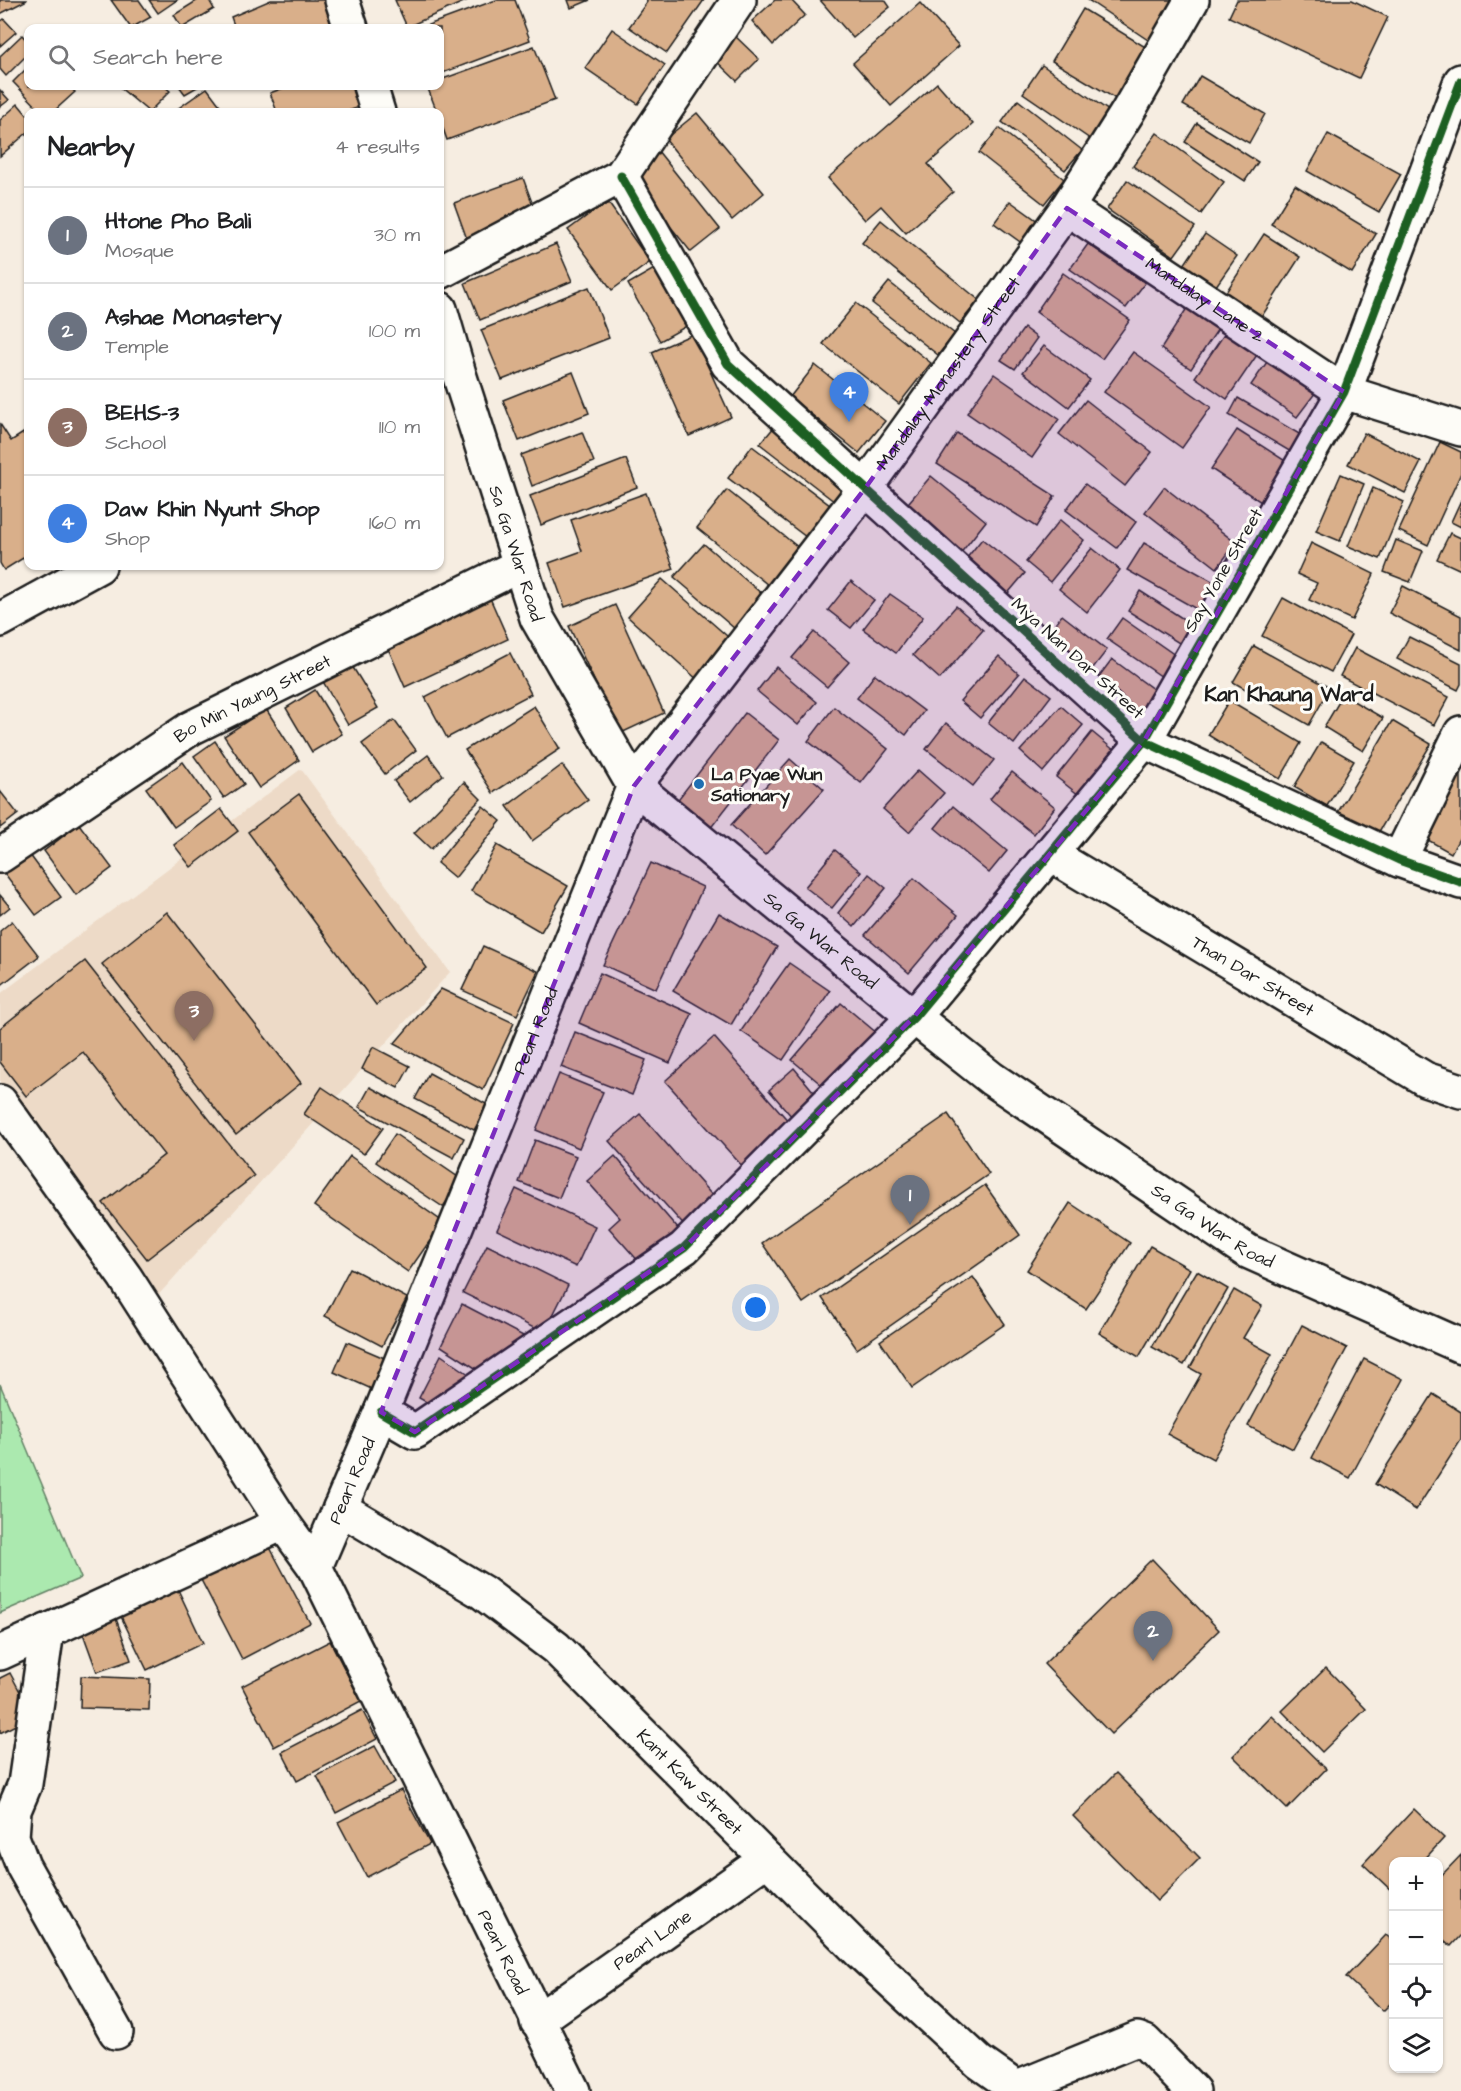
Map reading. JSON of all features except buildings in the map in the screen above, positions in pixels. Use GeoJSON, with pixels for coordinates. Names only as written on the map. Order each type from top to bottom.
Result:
{"type":"FeatureCollection","features":[{"type":"Feature","properties":{"kind":"street"},"geometry":{"type":"LineString","coordinates":[[342,0],[350,24]]}},
{"type":"Feature","properties":{"kind":"street"},"geometry":{"type":"LineString","coordinates":[[444,270],[621,177],[739,0]]}},
{"type":"Feature","properties":{"kind":"street","name":"Mandalay Monastery Street"},"geometry":{"type":"LineString","coordinates":[[634,786],[866,487],[1067,208],[1127,113],[1192,0]]}},
{"type":"Feature","properties":{"kind":"street","name":"Say Yone Street"},"geometry":{"type":"LineString","coordinates":[[381,1412],[415,1432],[684,1248],[914,1017],[1144,741],[1344,392],[1461,81]]}},
{"type":"Feature","properties":{"kind":"street"},"geometry":{"type":"LineString","coordinates":[[371,90],[377,108]]}},
{"type":"Feature","properties":{"kind":"street","name":"Mya Nan Dar Street"},"geometry":{"type":"LineString","coordinates":[[621,177],[728,364],[1144,741],[1399,861],[1461,882]]}},
{"type":"Feature","properties":{"kind":"street","name":"Mandalay Lane 2"},"geometry":{"type":"LineString","coordinates":[[1067,208],[1344,392],[1461,429]]}},
{"type":"Feature","properties":{"kind":"street","name":"Sa Ga War Road"},"geometry":{"type":"LineString","coordinates":[[444,340],[449,379],[520,565],[537,618],[634,786],[914,1017],[992,1078],[1247,1251],[1461,1346]]}},
{"type":"Feature","properties":{"kind":"street","name":"Bo Min Yaung Street"},"geometry":{"type":"LineString","coordinates":[[0,856],[192,728],[520,565]]}},
{"type":"Feature","properties":{"kind":"street"},"geometry":{"type":"LineString","coordinates":[[0,620],[92,570]]}},
{"type":"Feature","properties":{"kind":"street"},"geometry":{"type":"LineString","coordinates":[[1399,861],[1461,733]]}},
{"type":"Feature","properties":{"kind":"street","name":"Pearl Road"},"geometry":{"type":"LineString","coordinates":[[573,2091],[315,1568],[381,1412],[634,786]]}},
{"type":"Feature","properties":{"kind":"street","name":"Than Dar Street"},"geometry":{"type":"LineString","coordinates":[[1050,854],[1425,1079],[1461,1091]]}},
{"type":"Feature","properties":{"kind":"street"},"geometry":{"type":"LineString","coordinates":[[0,1102],[126,1277],[315,1568]]}},
{"type":"Feature","properties":{"kind":"street","name":"Kant Kaw Street"},"geometry":{"type":"LineString","coordinates":[[340,1508],[482,1592],[556,1648],[861,1953],[979,2062],[1013,2089]]}},
{"type":"Feature","properties":{"kind":"street"},"geometry":{"type":"LineString","coordinates":[[0,1653],[284,1523]]}},
{"type":"Feature","properties":{"kind":"street"},"geometry":{"type":"LineString","coordinates":[[47,1631],[25,1784],[14,1810],[12,1837],[22,1866],[116,2032]]}},
{"type":"Feature","properties":{"kind":"street","name":"Pearl Lane"},"geometry":{"type":"LineString","coordinates":[[537,2021],[767,1859]]}},
{"type":"Feature","properties":{"kind":"street"},"geometry":{"type":"LineString","coordinates":[[1013,2089],[1137,2040],[1145,2042],[1193,2091]]}},
{"type":"Feature","properties":{"kind":"highlighted area"},"geometry":{"type":"Polygon","coordinates":[[[1067,208],[1344,392],[1144,741],[914,1017],[684,1248],[415,1432],[381,1412],[634,786],[866,487],[1067,208]]]}},
{"type":"Feature","properties":{"kind":"shaded area"},"geometry":{"type":"Polygon","coordinates":[[[301,769],[450,972],[153,1301],[0,1088],[0,994],[301,769]]]}},
{"type":"Feature","properties":{"kind":"green space"},"geometry":{"type":"Polygon","coordinates":[[[0,1384],[81,1578],[0,1613],[0,1384]]]}},
{"type":"Feature","properties":{"kind":"cycle path"},"geometry":{"type":"LineString","coordinates":[[381,1412],[415,1432],[684,1248],[914,1017],[1144,741],[1344,392],[1461,81]]}},
{"type":"Feature","properties":{"kind":"cycle path"},"geometry":{"type":"LineString","coordinates":[[621,176],[728,364],[1144,741],[1399,860],[1461,882]]}},
{"type":"Feature","properties":{"kind":"place","name":"Daw Khin Nyunt Shop"},"geometry":{"type":"Point","coordinates":[849,422]}},
{"type":"Feature","properties":{"kind":"place","name":"La Pyae Wun Sationary"},"geometry":{"type":"Point","coordinates":[699,784]}},
{"type":"Feature","properties":{"kind":"place","name":"BEHS-3"},"geometry":{"type":"Point","coordinates":[194,1041]}},
{"type":"Feature","properties":{"kind":"place","name":"Htone Pho Bali"},"geometry":{"type":"Point","coordinates":[910,1225]}},
{"type":"Feature","properties":{"kind":"place","name":"Ashae Monastery"},"geometry":{"type":"Point","coordinates":[1153,1661]}},
{"type":"Feature","properties":{"kind":"district","name":"Kan Khaung Ward"},"geometry":{"type":"Point","coordinates":[1289,694]}}]}
